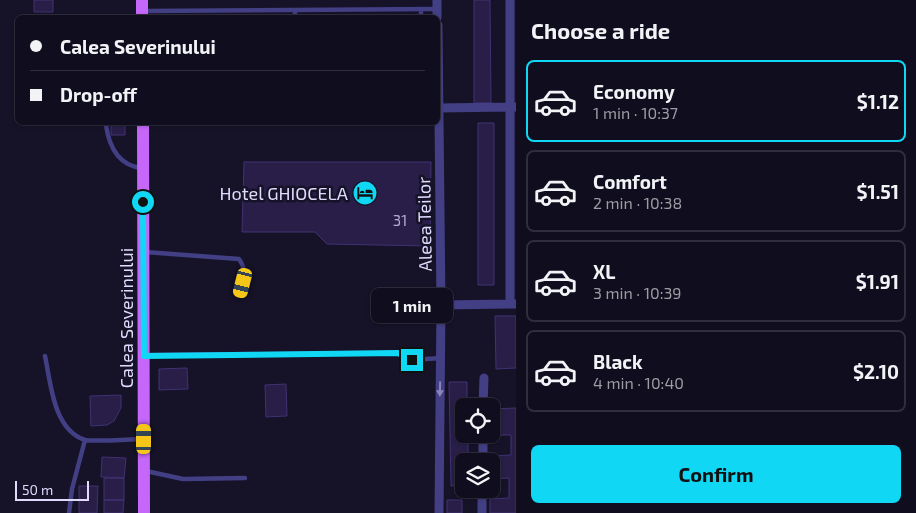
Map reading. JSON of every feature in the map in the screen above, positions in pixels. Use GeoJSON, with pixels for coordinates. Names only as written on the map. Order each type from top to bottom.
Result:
{"type":"FeatureCollection","features":[{"type":"Feature","properties":{"kind":"main road","name":"Calea Severinului"},"geometry":{"type":"LineString","coordinates":[[142,125],[144,513]]}},
{"type":"Feature","properties":{"kind":"street"},"geometry":{"type":"LineString","coordinates":[[441,305],[513,304],[514,75],[513,26],[510,0]]}},
{"type":"Feature","properties":{"kind":"street"},"geometry":{"type":"LineString","coordinates":[[440,108],[514,107]]}},
{"type":"Feature","properties":{"kind":"street","name":"Aleea Teilor"},"geometry":{"type":"LineString","coordinates":[[438,125],[441,358],[438,513]]}},
{"type":"Feature","properties":{"kind":"street"},"geometry":{"type":"LineString","coordinates":[[483,398],[484,378]]}},
{"type":"Feature","properties":{"kind":"street"},"geometry":{"type":"LineString","coordinates":[[482,498],[482,513]]}},
{"type":"Feature","properties":{"kind":"lane"},"geometry":{"type":"LineString","coordinates":[[142,9],[437,9]]}},
{"type":"Feature","properties":{"kind":"lane"},"geometry":{"type":"LineString","coordinates":[[421,9],[421,15]]}},
{"type":"Feature","properties":{"kind":"lane"},"geometry":{"type":"LineString","coordinates":[[183,10],[183,15]]}},
{"type":"Feature","properties":{"kind":"lane"},"geometry":{"type":"LineString","coordinates":[[295,10],[295,15]]}},
{"type":"Feature","properties":{"kind":"lane"},"geometry":{"type":"LineString","coordinates":[[363,10],[363,15]]}},
{"type":"Feature","properties":{"kind":"lane"},"geometry":{"type":"LineString","coordinates":[[106,125],[108,138],[118,157],[134,167],[143,168]]}},
{"type":"Feature","properties":{"kind":"lane"},"geometry":{"type":"LineString","coordinates":[[143,252],[240,259],[245,271],[240,294]]}},
{"type":"Feature","properties":{"kind":"lane"},"geometry":{"type":"LineString","coordinates":[[144,356],[398,353],[412,360],[441,358]]}},
{"type":"Feature","properties":{"kind":"lane"},"geometry":{"type":"LineString","coordinates":[[45,356],[57,415],[70,430],[85,440],[144,439]]}},
{"type":"Feature","properties":{"kind":"lane"},"geometry":{"type":"LineString","coordinates":[[69,513],[72,489],[85,440]]}},
{"type":"Feature","properties":{"kind":"lane"},"geometry":{"type":"LineString","coordinates":[[144,471],[184,478],[245,478]]}},
{"type":"Feature","properties":{"kind":"building"},"geometry":{"type":"Polygon","coordinates":[[[34,0],[53,0],[53,12],[34,12],[34,0]]]}},
{"type":"Feature","properties":{"kind":"building"},"geometry":{"type":"Polygon","coordinates":[[[474,0],[490,0],[491,103],[474,103],[474,0]]]}},
{"type":"Feature","properties":{"kind":"building"},"geometry":{"type":"Polygon","coordinates":[[[478,123],[494,123],[494,285],[478,285],[478,123]]]}},
{"type":"Feature","properties":{"kind":"building"},"geometry":{"type":"Polygon","coordinates":[[[111,125],[125,125],[125,135],[111,135],[111,125]]]}},
{"type":"Feature","properties":{"kind":"building"},"geometry":{"type":"Polygon","coordinates":[[[244,162],[431,162],[430,246],[327,244],[315,232],[242,232],[244,162]]]}},
{"type":"Feature","properties":{"kind":"building"},"geometry":{"type":"Polygon","coordinates":[[[495,316],[516,316],[516,368],[496,369],[495,316]]]}},
{"type":"Feature","properties":{"kind":"building"},"geometry":{"type":"Polygon","coordinates":[[[187,368],[188,389],[159,390],[159,369],[187,368]]]}},
{"type":"Feature","properties":{"kind":"building"},"geometry":{"type":"Polygon","coordinates":[[[449,382],[467,382],[467,398],[455,398],[455,443],[468,443],[468,453],[455,453],[455,486],[451,486],[449,382]]]}},
{"type":"Feature","properties":{"kind":"building"},"geometry":{"type":"Polygon","coordinates":[[[286,384],[287,416],[266,417],[265,385],[286,384]]]}},
{"type":"Feature","properties":{"kind":"building"},"geometry":{"type":"Polygon","coordinates":[[[121,395],[121,408],[114,421],[107,425],[91,426],[90,396],[121,395]]]}},
{"type":"Feature","properties":{"kind":"building"},"geometry":{"type":"Polygon","coordinates":[[[516,408],[516,513],[490,513],[490,499],[509,498],[509,478],[500,479],[500,456],[511,455],[511,435],[500,435],[500,409],[516,408]]]}},
{"type":"Feature","properties":{"kind":"building"},"geometry":{"type":"Polygon","coordinates":[[[102,457],[126,458],[124,478],[101,477],[102,457]]]}},
{"type":"Feature","properties":{"kind":"building"},"geometry":{"type":"Polygon","coordinates":[[[104,478],[124,478],[124,500],[104,500],[104,478]]]}},
{"type":"Feature","properties":{"kind":"building"},"geometry":{"type":"Polygon","coordinates":[[[79,486],[98,486],[97,513],[79,513],[79,486]]]}},
{"type":"Feature","properties":{"kind":"building"},"geometry":{"type":"Polygon","coordinates":[[[104,500],[124,500],[123,513],[104,513],[104,500]]]}},
{"type":"Feature","properties":{"kind":"building"},"geometry":{"type":"Polygon","coordinates":[[[447,500],[462,500],[462,513],[447,513],[447,500]]]}},
{"type":"Feature","properties":{"kind":"place","name":"Hotel GHIOCELA"},"geometry":{"type":"Point","coordinates":[365,193]}},
{"type":"Feature","properties":{"kind":"route"},"geometry":{"type":"LineString","coordinates":[[143,202],[144,356],[233,353],[398,353],[412,360]]}}]}
